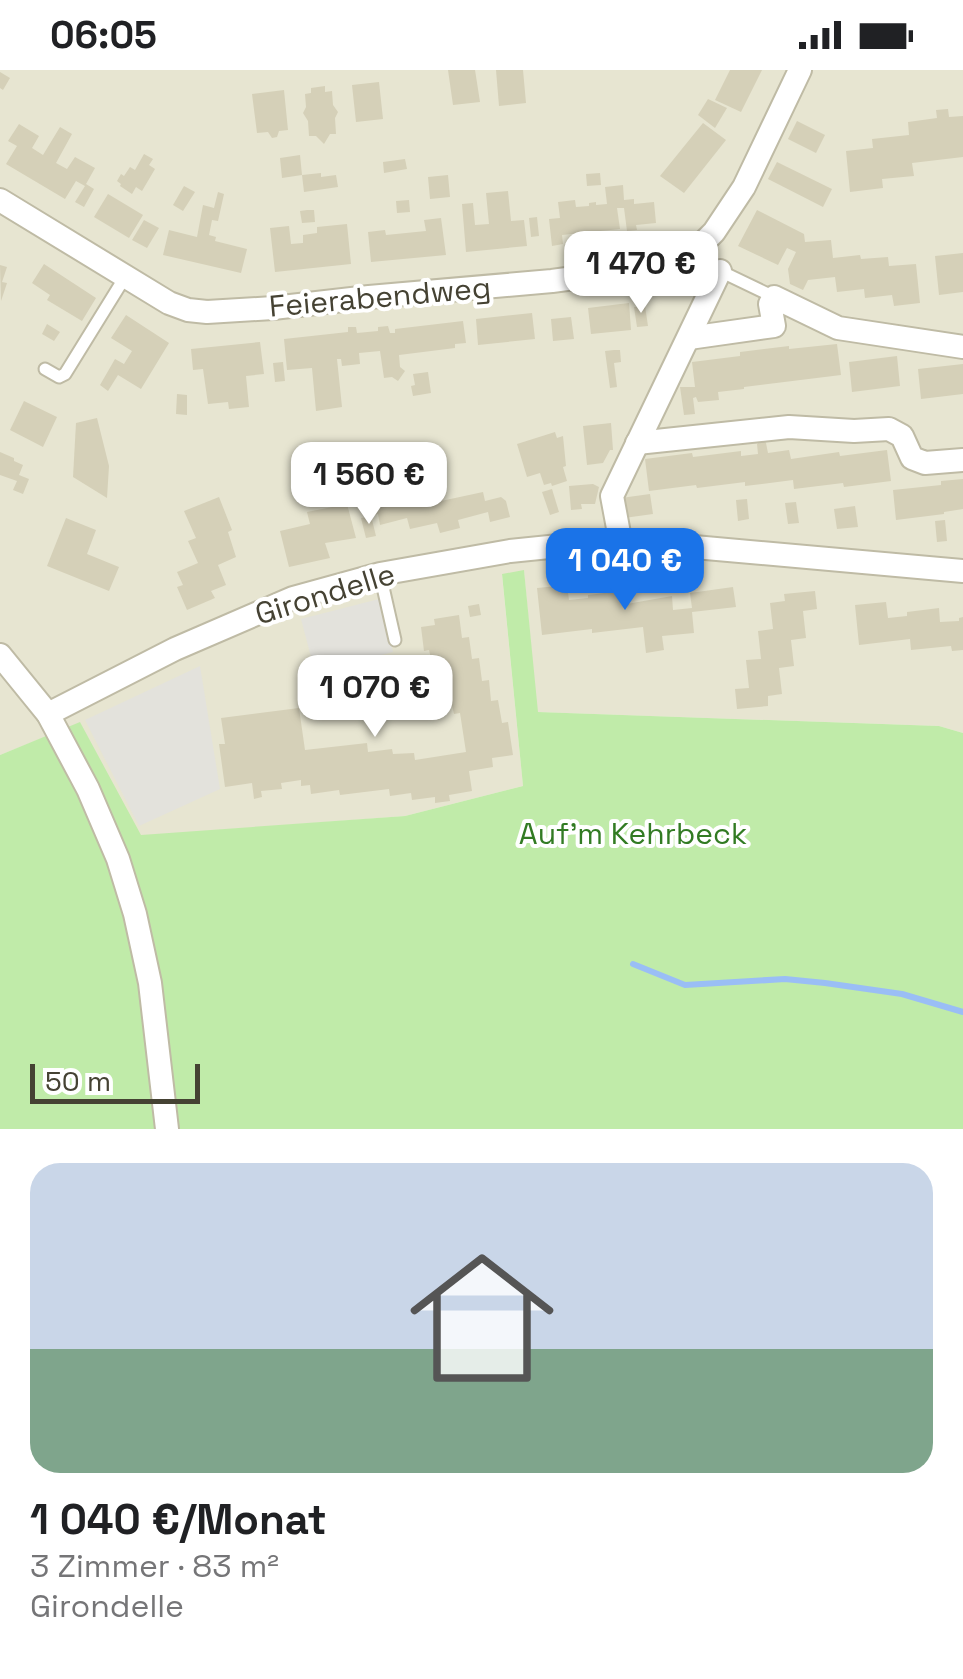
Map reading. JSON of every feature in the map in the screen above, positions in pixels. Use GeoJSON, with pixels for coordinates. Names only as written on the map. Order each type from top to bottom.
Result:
{"type":"FeatureCollection","features":[{"type":"Feature","properties":{"kind":"street"},"geometry":{"type":"LineString","coordinates":[[695,251],[714,232],[744,187],[800,70]]}},
{"type":"Feature","properties":{"kind":"street","name":"Feierabendweg"},"geometry":{"type":"LineString","coordinates":[[0,200],[169,303],[207,312],[552,282],[626,272],[695,251]]}},
{"type":"Feature","properties":{"kind":"street"},"geometry":{"type":"LineString","coordinates":[[621,544],[612,496],[720,271]]}},
{"type":"Feature","properties":{"kind":"street"},"geometry":{"type":"LineString","coordinates":[[689,338],[774,326],[770,304],[774,297],[838,328],[963,347]]}},
{"type":"Feature","properties":{"kind":"street"},"geometry":{"type":"LineString","coordinates":[[637,443],[789,427],[854,431],[888,428],[902,436],[912,458],[925,464],[963,460]]}},
{"type":"Feature","properties":{"kind":"street","name":"Girondelle"},"geometry":{"type":"LineString","coordinates":[[48,714],[175,649],[293,598],[380,574],[510,551],[621,544],[737,549],[963,571]]}},
{"type":"Feature","properties":{"kind":"street"},"geometry":{"type":"LineString","coordinates":[[0,655],[48,714],[102,820],[128,888],[150,983],[167,1129]]}},
{"type":"Feature","properties":{"kind":"lane"},"geometry":{"type":"LineString","coordinates":[[695,251],[720,271],[774,297]]}},
{"type":"Feature","properties":{"kind":"lane"},"geometry":{"type":"LineString","coordinates":[[45,369],[58,377],[65,374],[125,277]]}},
{"type":"Feature","properties":{"kind":"lane"},"geometry":{"type":"LineString","coordinates":[[380,574],[395,640]]}},
{"type":"Feature","properties":{"kind":"shaded area"},"geometry":{"type":"Polygon","coordinates":[[[0,70],[963,70],[963,733],[939,726],[537,712],[524,571],[502,575],[523,786],[405,816],[140,836],[80,723],[0,755],[0,70]]]}},
{"type":"Feature","properties":{"kind":"shaded area"},"geometry":{"type":"Polygon","coordinates":[[[379,599],[393,652],[315,672],[301,619],[379,599]]]}},
{"type":"Feature","properties":{"kind":"shaded area"},"geometry":{"type":"Polygon","coordinates":[[[200,666],[220,789],[139,826],[85,720],[200,666]]]}},
{"type":"Feature","properties":{"kind":"green space","name":"Auf'm Kehrbeck"},"geometry":{"type":"Polygon","coordinates":[[[524,570],[538,712],[939,726],[963,733],[963,1129],[0,1129],[0,755],[80,722],[141,835],[405,816],[523,786],[502,574],[524,570]]]}},
{"type":"Feature","properties":{"kind":"building"},"geometry":{"type":"Polygon","coordinates":[[[448,70],[475,70],[480,102],[453,105],[448,70]]]}},
{"type":"Feature","properties":{"kind":"building"},"geometry":{"type":"Polygon","coordinates":[[[496,70],[523,70],[526,103],[499,106],[496,70]]]}},
{"type":"Feature","properties":{"kind":"building"},"geometry":{"type":"Polygon","coordinates":[[[730,70],[762,70],[741,112],[715,100],[730,70]]]}},
{"type":"Feature","properties":{"kind":"building"},"geometry":{"type":"Polygon","coordinates":[[[0,72],[10,78],[3,90],[0,88],[0,72]]]}},
{"type":"Feature","properties":{"kind":"building"},"geometry":{"type":"Polygon","coordinates":[[[379,82],[383,119],[356,122],[352,85],[379,82]]]}},
{"type":"Feature","properties":{"kind":"building"},"geometry":{"type":"Polygon","coordinates":[[[325,86],[325,92],[332,91],[338,112],[336,134],[330,134],[324,144],[316,136],[309,136],[303,113],[305,94],[311,93],[311,88],[325,86]]]}},
{"type":"Feature","properties":{"kind":"building"},"geometry":{"type":"Polygon","coordinates":[[[284,90],[288,130],[279,131],[272,138],[268,132],[257,133],[252,94],[284,90]]]}},
{"type":"Feature","properties":{"kind":"building"},"geometry":{"type":"Polygon","coordinates":[[[708,99],[727,108],[715,128],[698,115],[708,99]]]}},
{"type":"Feature","properties":{"kind":"building"},"geometry":{"type":"Polygon","coordinates":[[[948,109],[949,117],[963,116],[963,157],[912,163],[914,176],[882,179],[883,188],[850,192],[846,151],[873,148],[872,139],[909,135],[908,122],[937,118],[936,110],[948,109]]]}},
{"type":"Feature","properties":{"kind":"building"},"geometry":{"type":"Polygon","coordinates":[[[797,121],[825,135],[816,153],[788,139],[797,121]]]}},
{"type":"Feature","properties":{"kind":"building"},"geometry":{"type":"Polygon","coordinates":[[[703,123],[726,140],[684,193],[660,176],[703,123]]]}},
{"type":"Feature","properties":{"kind":"building"},"geometry":{"type":"Polygon","coordinates":[[[19,124],[39,136],[32,148],[43,155],[60,127],[72,134],[56,163],[67,169],[75,157],[95,168],[86,184],[94,189],[84,207],[75,202],[85,186],[76,181],[65,199],[6,164],[17,146],[8,141],[19,124]]]}},
{"type":"Feature","properties":{"kind":"building"},"geometry":{"type":"Polygon","coordinates":[[[144,154],[153,159],[149,165],[155,169],[142,191],[136,187],[132,194],[117,181],[130,167],[135,170],[144,154]]]}},
{"type":"Feature","properties":{"kind":"building"},"geometry":{"type":"Polygon","coordinates":[[[300,155],[302,175],[282,178],[280,158],[300,155]]]}},
{"type":"Feature","properties":{"kind":"building"},"geometry":{"type":"Polygon","coordinates":[[[405,159],[407,169],[384,173],[383,162],[405,159]]]}},
{"type":"Feature","properties":{"kind":"building"},"geometry":{"type":"Polygon","coordinates":[[[777,162],[832,189],[823,207],[768,179],[777,162]]]}},
{"type":"Feature","properties":{"kind":"building"},"geometry":{"type":"Polygon","coordinates":[[[321,173],[321,177],[336,175],[338,187],[304,192],[302,175],[321,173]]]}},
{"type":"Feature","properties":{"kind":"building"},"geometry":{"type":"Polygon","coordinates":[[[600,173],[601,185],[587,186],[586,174],[600,173]]]}},
{"type":"Feature","properties":{"kind":"building"},"geometry":{"type":"Polygon","coordinates":[[[448,175],[450,197],[430,199],[428,177],[448,175]]]}},
{"type":"Feature","properties":{"kind":"building"},"geometry":{"type":"Polygon","coordinates":[[[623,185],[624,200],[634,199],[634,204],[654,202],[656,223],[636,225],[637,230],[627,231],[624,208],[617,208],[620,229],[562,235],[563,244],[552,246],[549,219],[560,218],[558,202],[575,200],[576,207],[596,202],[607,204],[605,187],[623,185]]]}},
{"type":"Feature","properties":{"kind":"building"},"geometry":{"type":"Polygon","coordinates":[[[184,186],[195,192],[183,211],[173,205],[184,186]]]}},
{"type":"Feature","properties":{"kind":"building"},"geometry":{"type":"Polygon","coordinates":[[[508,191],[511,221],[524,220],[527,246],[466,252],[462,204],[473,203],[475,225],[489,224],[486,193],[508,191]]]}},
{"type":"Feature","properties":{"kind":"building"},"geometry":{"type":"Polygon","coordinates":[[[218,192],[224,194],[218,221],[212,220],[209,235],[216,237],[215,241],[247,249],[241,273],[163,255],[169,230],[197,237],[203,205],[214,208],[218,192]]]}},
{"type":"Feature","properties":{"kind":"building"},"geometry":{"type":"Polygon","coordinates":[[[108,194],[143,215],[129,238],[94,217],[108,194]]]}},
{"type":"Feature","properties":{"kind":"building"},"geometry":{"type":"Polygon","coordinates":[[[409,200],[410,212],[397,213],[396,201],[409,200]]]}},
{"type":"Feature","properties":{"kind":"building"},"geometry":{"type":"Polygon","coordinates":[[[314,210],[315,222],[302,223],[300,211],[314,210]]]}},
{"type":"Feature","properties":{"kind":"building"},"geometry":{"type":"Polygon","coordinates":[[[757,210],[804,234],[805,242],[831,240],[833,258],[888,257],[889,266],[916,264],[920,303],[894,306],[892,295],[865,298],[864,289],[837,292],[835,277],[808,280],[803,290],[790,284],[788,269],[796,252],[787,248],[778,265],[738,246],[757,210]]]}},
{"type":"Feature","properties":{"kind":"building"},"geometry":{"type":"Polygon","coordinates":[[[537,217],[539,236],[531,237],[529,218],[537,217]]]}},
{"type":"Feature","properties":{"kind":"building"},"geometry":{"type":"Polygon","coordinates":[[[441,218],[446,255],[371,262],[368,232],[385,230],[386,235],[426,231],[424,220],[441,218]]]}},
{"type":"Feature","properties":{"kind":"building"},"geometry":{"type":"Polygon","coordinates":[[[144,220],[159,228],[147,248],[132,240],[144,220]]]}},
{"type":"Feature","properties":{"kind":"building"},"geometry":{"type":"Polygon","coordinates":[[[347,224],[351,264],[275,272],[270,228],[289,226],[291,244],[303,243],[303,235],[317,233],[317,227],[347,224]]]}},
{"type":"Feature","properties":{"kind":"building"},"geometry":{"type":"Polygon","coordinates":[[[963,253],[963,292],[939,295],[935,256],[963,253]]]}},
{"type":"Feature","properties":{"kind":"building"},"geometry":{"type":"Polygon","coordinates":[[[44,264],[96,298],[82,321],[47,300],[50,295],[32,283],[44,264]]]}},
{"type":"Feature","properties":{"kind":"building"},"geometry":{"type":"Polygon","coordinates":[[[0,265],[7,267],[1,301],[0,265]]]}},
{"type":"Feature","properties":{"kind":"building"},"geometry":{"type":"Polygon","coordinates":[[[629,303],[631,330],[591,334],[588,308],[629,303]]]}},
{"type":"Feature","properties":{"kind":"building"},"geometry":{"type":"Polygon","coordinates":[[[645,306],[648,326],[637,327],[634,307],[645,306]]]}},
{"type":"Feature","properties":{"kind":"building"},"geometry":{"type":"Polygon","coordinates":[[[532,313],[535,339],[478,345],[476,319],[532,313]]]}},
{"type":"Feature","properties":{"kind":"building"},"geometry":{"type":"Polygon","coordinates":[[[126,315],[169,343],[141,389],[118,375],[108,391],[100,385],[115,359],[124,364],[132,351],[111,338],[126,315]]]}},
{"type":"Feature","properties":{"kind":"building"},"geometry":{"type":"Polygon","coordinates":[[[571,317],[574,339],[553,341],[551,319],[571,317]]]}},
{"type":"Feature","properties":{"kind":"building"},"geometry":{"type":"Polygon","coordinates":[[[463,321],[466,343],[399,355],[400,367],[405,371],[398,381],[384,378],[380,351],[359,353],[360,364],[342,366],[341,359],[337,359],[342,407],[316,411],[312,368],[287,370],[284,339],[348,332],[348,327],[356,327],[357,333],[388,326],[390,333],[395,333],[395,329],[463,321]]]}},
{"type":"Feature","properties":{"kind":"building"},"geometry":{"type":"Polygon","coordinates":[[[47,324],[60,332],[54,341],[42,334],[47,324]]]}},
{"type":"Feature","properties":{"kind":"building"},"geometry":{"type":"Polygon","coordinates":[[[260,342],[264,374],[246,376],[249,407],[229,409],[228,402],[208,404],[203,369],[193,370],[191,349],[260,342]]]}},
{"type":"Feature","properties":{"kind":"building"},"geometry":{"type":"Polygon","coordinates":[[[837,344],[841,375],[718,392],[719,400],[698,402],[696,397],[695,414],[684,415],[680,387],[695,387],[692,362],[740,356],[740,352],[837,344]]]}},
{"type":"Feature","properties":{"kind":"building"},"geometry":{"type":"Polygon","coordinates":[[[620,350],[621,362],[614,363],[617,387],[610,388],[605,351],[620,350]]]}},
{"type":"Feature","properties":{"kind":"building"},"geometry":{"type":"Polygon","coordinates":[[[897,356],[900,386],[852,392],[849,362],[897,356]]]}},
{"type":"Feature","properties":{"kind":"building"},"geometry":{"type":"Polygon","coordinates":[[[283,362],[285,381],[275,382],[273,363],[283,362]]]}},
{"type":"Feature","properties":{"kind":"building"},"geometry":{"type":"Polygon","coordinates":[[[963,364],[963,394],[921,399],[918,369],[963,364]]]}},
{"type":"Feature","properties":{"kind":"building"},"geometry":{"type":"Polygon","coordinates":[[[428,372],[431,393],[413,396],[413,374],[428,372]]]}},
{"type":"Feature","properties":{"kind":"building"},"geometry":{"type":"Polygon","coordinates":[[[177,394],[187,395],[187,415],[176,414],[177,394]]]}},
{"type":"Feature","properties":{"kind":"building"},"geometry":{"type":"Polygon","coordinates":[[[24,401],[57,417],[43,447],[10,430],[24,401]]]}},
{"type":"Feature","properties":{"kind":"building"},"geometry":{"type":"Polygon","coordinates":[[[97,418],[109,466],[107,498],[73,477],[76,423],[97,418]]]}},
{"type":"Feature","properties":{"kind":"building"},"geometry":{"type":"Polygon","coordinates":[[[611,423],[613,450],[603,463],[587,465],[583,426],[611,423]]]}},
{"type":"Feature","properties":{"kind":"building"},"geometry":{"type":"Polygon","coordinates":[[[555,432],[557,438],[563,436],[567,481],[544,485],[540,473],[527,477],[517,444],[555,432]]]}},
{"type":"Feature","properties":{"kind":"building"},"geometry":{"type":"Polygon","coordinates":[[[763,439],[768,453],[789,450],[791,459],[887,450],[891,481],[794,489],[793,480],[649,491],[645,459],[692,453],[693,457],[741,451],[741,456],[758,454],[757,444],[763,439]]]}},
{"type":"Feature","properties":{"kind":"building"},"geometry":{"type":"Polygon","coordinates":[[[0,452],[23,465],[19,475],[29,479],[23,494],[13,490],[17,481],[0,475],[0,452]]]}},
{"type":"Feature","properties":{"kind":"building"},"geometry":{"type":"Polygon","coordinates":[[[963,479],[963,509],[896,520],[893,490],[963,479]]]}},
{"type":"Feature","properties":{"kind":"building"},"geometry":{"type":"Polygon","coordinates":[[[378,481],[381,492],[408,485],[411,496],[438,488],[441,501],[483,492],[485,501],[501,497],[506,501],[510,517],[490,522],[488,512],[458,520],[460,528],[440,533],[437,523],[410,529],[407,518],[380,525],[378,514],[371,516],[363,484],[378,481]]]}},
{"type":"Feature","properties":{"kind":"building"},"geometry":{"type":"Polygon","coordinates":[[[569,486],[599,487],[595,504],[581,504],[582,509],[571,510],[569,486]]]}},
{"type":"Feature","properties":{"kind":"building"},"geometry":{"type":"Polygon","coordinates":[[[552,489],[559,512],[550,515],[542,492],[552,489]]]}},
{"type":"Feature","properties":{"kind":"building"},"geometry":{"type":"Polygon","coordinates":[[[650,494],[653,514],[624,518],[621,498],[650,494]]]}},
{"type":"Feature","properties":{"kind":"building"},"geometry":{"type":"Polygon","coordinates":[[[219,497],[232,530],[228,532],[236,557],[218,565],[226,585],[211,591],[215,598],[187,610],[177,587],[183,585],[177,572],[198,563],[188,541],[196,538],[184,511],[219,497]]]}},
{"type":"Feature","properties":{"kind":"building"},"geometry":{"type":"Polygon","coordinates":[[[747,499],[749,519],[738,521],[736,500],[747,499]]]}},
{"type":"Feature","properties":{"kind":"building"},"geometry":{"type":"Polygon","coordinates":[[[796,502],[799,523],[788,524],[785,503],[796,502]]]}},
{"type":"Feature","properties":{"kind":"building"},"geometry":{"type":"Polygon","coordinates":[[[347,504],[356,538],[325,543],[330,558],[289,567],[280,531],[310,524],[307,512],[347,504]]]}},
{"type":"Feature","properties":{"kind":"building"},"geometry":{"type":"Polygon","coordinates":[[[855,506],[858,527],[837,529],[834,509],[855,506]]]}},
{"type":"Feature","properties":{"kind":"building"},"geometry":{"type":"Polygon","coordinates":[[[371,516],[376,536],[366,538],[361,518],[371,516]]]}},
{"type":"Feature","properties":{"kind":"building"},"geometry":{"type":"Polygon","coordinates":[[[66,518],[96,530],[87,554],[119,567],[109,591],[47,566],[66,518]]]}},
{"type":"Feature","properties":{"kind":"building"},"geometry":{"type":"Polygon","coordinates":[[[945,520],[947,541],[937,542],[935,521],[945,520]]]}},
{"type":"Feature","properties":{"kind":"building"},"geometry":{"type":"Polygon","coordinates":[[[567,585],[569,600],[620,591],[621,605],[672,596],[673,610],[692,608],[690,593],[733,587],[736,607],[692,612],[694,633],[662,636],[664,650],[646,653],[643,627],[542,635],[537,588],[567,585]]]}},
{"type":"Feature","properties":{"kind":"building"},"geometry":{"type":"Polygon","coordinates":[[[815,591],[817,609],[803,611],[806,638],[791,640],[794,666],[779,668],[782,694],[768,696],[768,706],[737,709],[735,689],[749,688],[746,660],[761,659],[758,631],[773,629],[770,603],[785,601],[784,594],[815,591]]]}},
{"type":"Feature","properties":{"kind":"building"},"geometry":{"type":"Polygon","coordinates":[[[886,602],[888,618],[939,608],[940,622],[959,621],[963,617],[963,650],[952,651],[951,646],[911,650],[910,639],[859,645],[855,605],[886,602]]]}},
{"type":"Feature","properties":{"kind":"building"},"geometry":{"type":"Polygon","coordinates":[[[479,604],[481,615],[470,617],[468,606],[479,604]]]}},
{"type":"Feature","properties":{"kind":"building"},"geometry":{"type":"Polygon","coordinates":[[[459,615],[462,638],[469,637],[472,659],[479,658],[482,681],[489,680],[491,701],[498,700],[502,723],[508,722],[513,755],[492,758],[493,767],[469,771],[472,791],[449,795],[450,801],[435,803],[435,797],[412,800],[411,793],[390,796],[389,789],[311,794],[310,785],[301,786],[301,780],[281,783],[282,789],[261,791],[262,797],[254,799],[252,783],[225,787],[219,744],[225,744],[221,718],[299,708],[305,750],[367,743],[368,752],[392,749],[393,754],[414,753],[415,760],[466,752],[460,713],[454,714],[449,693],[444,694],[440,670],[434,671],[429,650],[424,651],[421,627],[435,625],[434,619],[459,615]]]}},
{"type":"Feature","properties":{"kind":"waterway"},"geometry":{"type":"LineString","coordinates":[[633,964],[685,985],[785,979],[902,994],[963,1012]]}}]}
